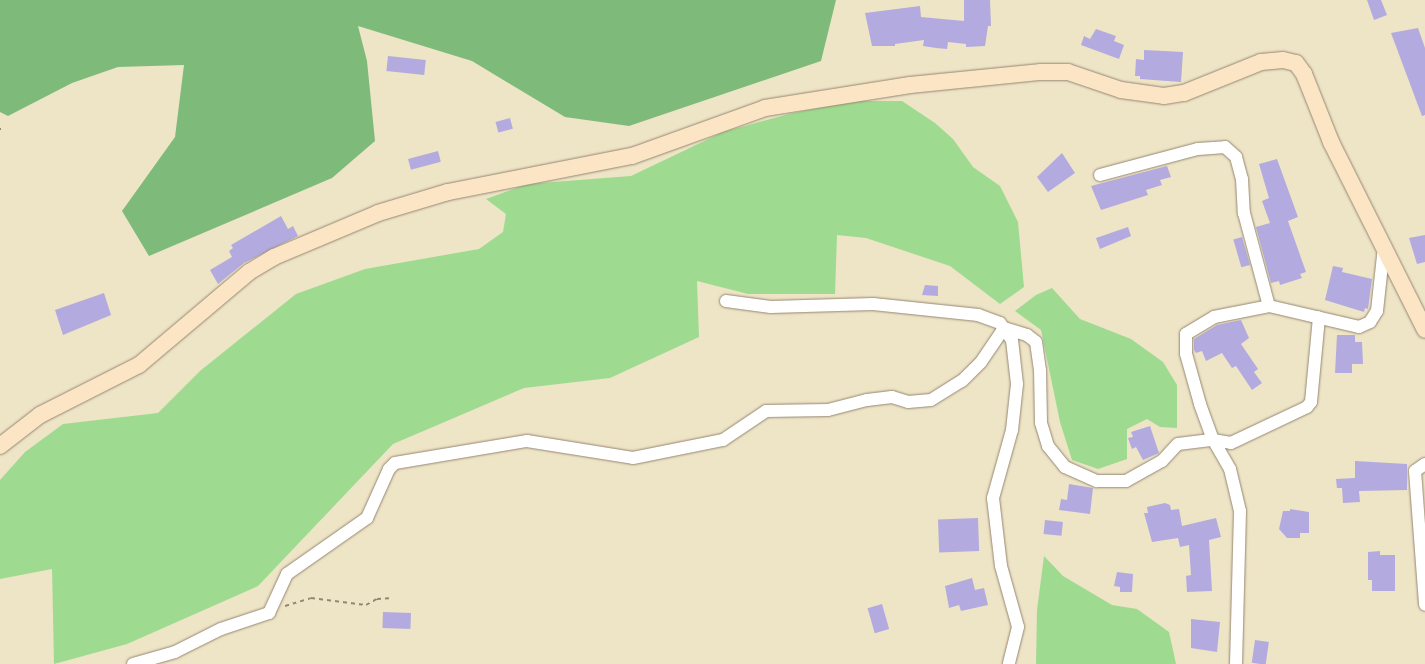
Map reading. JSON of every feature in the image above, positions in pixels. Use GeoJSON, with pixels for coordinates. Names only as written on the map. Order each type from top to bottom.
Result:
{"type":"FeatureCollection","features":[{"type":"Feature","properties":{"kind":"main road"},"geometry":{"type":"LineString","coordinates":[[0,446],[40,415],[139,365],[249,272],[274,257],[334,230],[448,192],[632,156],[765,108],[910,85],[1068,72],[1121,90],[1164,96],[1184,94],[1260,62],[1283,60],[1296,63],[1304,74],[1331,142],[1425,330]]}},
{"type":"Feature","properties":{"kind":"street"},"geometry":{"type":"LineString","coordinates":[[1100,174],[1198,149],[1225,147],[1236,157],[1242,179],[1244,213],[1269,306]]}},
{"type":"Feature","properties":{"kind":"street"},"geometry":{"type":"LineString","coordinates":[[1236,664],[1240,510],[1230,469],[1212,440],[1186,354],[1186,334],[1214,317],[1269,306],[1359,327],[1370,322],[1377,311],[1384,246]]}},
{"type":"Feature","properties":{"kind":"street"},"geometry":{"type":"LineString","coordinates":[[726,300],[762,307],[873,304],[978,314],[990,317],[1004,328],[1012,340],[1015,357],[1016,407],[993,498],[1001,566],[1018,627],[1010,664]]}},
{"type":"Feature","properties":{"kind":"street"},"geometry":{"type":"LineString","coordinates":[[1004,328],[1027,335],[1036,342],[1040,370],[1041,423],[1048,446],[1065,467],[1097,481],[1126,480],[1162,461],[1178,444],[1212,440],[1231,443],[1307,407],[1311,402],[1319,317]]}},
{"type":"Feature","properties":{"kind":"street"},"geometry":{"type":"LineString","coordinates":[[133,664],[175,652],[221,629],[263,616],[272,609],[277,590],[287,574],[368,518],[388,469],[395,463],[527,441],[632,458],[722,440],[766,411],[828,410],[867,400],[892,397],[908,402],[931,400],[962,381],[981,362],[1004,328]]}},
{"type":"Feature","properties":{"kind":"street"},"geometry":{"type":"LineString","coordinates":[[1425,464],[1415,471],[1425,605]]}},
{"type":"Feature","properties":{"kind":"path"},"geometry":{"type":"LineString","coordinates":[[272,609],[312,598],[366,605],[377,600],[393,598]]}},
{"type":"Feature","properties":{"kind":"green space"},"geometry":{"type":"Polygon","coordinates":[[[0,0],[836,0],[821,61],[629,126],[565,117],[472,61],[358,26],[367,61],[375,141],[332,178],[149,256],[122,211],[175,137],[184,65],[118,67],[72,83],[8,116],[0,112],[0,0]]]}},
{"type":"Feature","properties":{"kind":"green space"},"geometry":{"type":"Polygon","coordinates":[[[852,101],[902,101],[935,123],[953,139],[973,167],[1000,186],[1018,222],[1024,287],[1000,304],[950,266],[866,238],[837,235],[835,294],[748,294],[697,281],[699,337],[610,378],[524,388],[393,444],[258,586],[127,644],[54,664],[52,569],[0,579],[0,480],[25,452],[63,424],[158,413],[200,371],[296,294],[365,269],[479,249],[503,232],[506,214],[486,199],[527,184],[631,176],[723,132],[789,114],[852,101]]]}},
{"type":"Feature","properties":{"kind":"green space"},"geometry":{"type":"Polygon","coordinates":[[[1052,288],[1080,319],[1131,339],[1163,362],[1177,385],[1177,428],[1160,427],[1147,419],[1127,429],[1127,459],[1098,469],[1072,460],[1060,422],[1041,330],[1015,311],[1036,295],[1052,288]]]}},
{"type":"Feature","properties":{"kind":"green space"},"geometry":{"type":"Polygon","coordinates":[[[1044,556],[1063,576],[1112,605],[1137,609],[1169,632],[1176,664],[1036,664],[1037,610],[1044,556]]]}},
{"type":"Feature","properties":{"kind":"building"},"geometry":{"type":"Polygon","coordinates":[[[964,0],[990,0],[991,26],[988,26],[985,46],[966,47],[966,44],[948,42],[947,49],[936,48],[923,46],[924,40],[895,44],[895,46],[872,46],[865,13],[920,6],[921,17],[964,21],[964,0]]]}},
{"type":"Feature","properties":{"kind":"building"},"geometry":{"type":"Polygon","coordinates":[[[1367,0],[1381,0],[1387,15],[1374,20],[1367,0]]]}},
{"type":"Feature","properties":{"kind":"building"},"geometry":{"type":"Polygon","coordinates":[[[1418,28],[1425,48],[1425,115],[1422,116],[1391,33],[1418,28]]]}},
{"type":"Feature","properties":{"kind":"building"},"geometry":{"type":"Polygon","coordinates":[[[1096,29],[1116,36],[1114,41],[1124,45],[1119,59],[1081,45],[1084,36],[1090,39],[1096,29]]]}},
{"type":"Feature","properties":{"kind":"building"},"geometry":{"type":"Polygon","coordinates":[[[1144,50],[1183,52],[1181,82],[1140,79],[1140,76],[1135,76],[1136,59],[1144,60],[1144,50]]]}},
{"type":"Feature","properties":{"kind":"building"},"geometry":{"type":"Polygon","coordinates":[[[388,56],[426,60],[424,75],[386,71],[388,56]]]}},
{"type":"Feature","properties":{"kind":"building"},"geometry":{"type":"Polygon","coordinates":[[[510,118],[513,129],[498,133],[496,122],[510,118]]]}},
{"type":"Feature","properties":{"kind":"building"},"geometry":{"type":"Polygon","coordinates":[[[438,151],[441,162],[411,170],[408,159],[438,151]]]}},
{"type":"Feature","properties":{"kind":"building"},"geometry":{"type":"Polygon","coordinates":[[[1062,153],[1075,173],[1048,192],[1037,177],[1062,153]]]}},
{"type":"Feature","properties":{"kind":"building"},"geometry":{"type":"Polygon","coordinates":[[[1277,159],[1298,217],[1288,221],[1306,272],[1300,274],[1302,278],[1280,285],[1279,281],[1271,283],[1256,227],[1270,223],[1262,201],[1269,198],[1259,164],[1277,159]]]}},
{"type":"Feature","properties":{"kind":"building"},"geometry":{"type":"Polygon","coordinates":[[[1167,166],[1171,177],[1160,180],[1162,185],[1146,190],[1148,195],[1101,210],[1091,186],[1167,166]]]}},
{"type":"Feature","properties":{"kind":"building"},"geometry":{"type":"Polygon","coordinates":[[[281,216],[288,229],[293,226],[298,236],[244,263],[218,284],[210,270],[232,257],[229,251],[233,248],[231,245],[281,216]]]}},
{"type":"Feature","properties":{"kind":"building"},"geometry":{"type":"Polygon","coordinates":[[[1128,227],[1131,236],[1100,249],[1096,238],[1128,227]]]}},
{"type":"Feature","properties":{"kind":"building"},"geometry":{"type":"Polygon","coordinates":[[[1425,235],[1425,262],[1417,264],[1409,238],[1425,235]]]}},
{"type":"Feature","properties":{"kind":"building"},"geometry":{"type":"Polygon","coordinates":[[[1242,237],[1250,265],[1241,267],[1233,239],[1242,237]]]}},
{"type":"Feature","properties":{"kind":"building"},"geometry":{"type":"Polygon","coordinates":[[[1333,266],[1343,268],[1342,272],[1372,279],[1368,309],[1365,308],[1364,312],[1325,300],[1333,266]]]}},
{"type":"Feature","properties":{"kind":"building"},"geometry":{"type":"Polygon","coordinates":[[[925,285],[938,286],[938,296],[922,295],[925,285]]]}},
{"type":"Feature","properties":{"kind":"building"},"geometry":{"type":"Polygon","coordinates":[[[104,293],[111,315],[63,335],[55,310],[104,293]]]}},
{"type":"Feature","properties":{"kind":"building"},"geometry":{"type":"Polygon","coordinates":[[[1241,320],[1249,338],[1241,344],[1258,369],[1254,372],[1262,383],[1252,390],[1236,366],[1232,368],[1222,353],[1206,361],[1202,351],[1196,353],[1194,350],[1194,339],[1217,325],[1241,320]]]}},
{"type":"Feature","properties":{"kind":"building"},"geometry":{"type":"Polygon","coordinates":[[[1337,335],[1355,335],[1355,342],[1362,342],[1363,364],[1352,364],[1352,373],[1335,373],[1337,335]]]}},
{"type":"Feature","properties":{"kind":"building"},"geometry":{"type":"Polygon","coordinates":[[[1150,426],[1159,453],[1143,460],[1136,447],[1132,449],[1128,438],[1133,437],[1131,432],[1150,426]]]}},
{"type":"Feature","properties":{"kind":"building"},"geometry":{"type":"Polygon","coordinates":[[[1355,461],[1407,464],[1407,490],[1359,491],[1360,502],[1343,503],[1342,488],[1337,488],[1336,479],[1355,478],[1355,461]]]}},
{"type":"Feature","properties":{"kind":"building"},"geometry":{"type":"Polygon","coordinates":[[[1069,484],[1093,488],[1090,514],[1059,510],[1061,499],[1067,500],[1069,484]]]}},
{"type":"Feature","properties":{"kind":"building"},"geometry":{"type":"Polygon","coordinates":[[[1165,503],[1170,505],[1171,510],[1179,509],[1182,526],[1216,518],[1221,537],[1209,540],[1212,591],[1187,592],[1186,576],[1191,575],[1189,545],[1180,547],[1178,538],[1152,542],[1144,513],[1148,513],[1147,507],[1165,503]]]}},
{"type":"Feature","properties":{"kind":"building"},"geometry":{"type":"Polygon","coordinates":[[[1290,509],[1309,512],[1309,533],[1300,533],[1300,538],[1287,538],[1279,529],[1283,511],[1290,511],[1290,509]]]}},
{"type":"Feature","properties":{"kind":"building"},"geometry":{"type":"Polygon","coordinates":[[[978,518],[979,551],[939,552],[938,519],[978,518]]]}},
{"type":"Feature","properties":{"kind":"building"},"geometry":{"type":"Polygon","coordinates":[[[1045,520],[1063,522],[1061,536],[1044,534],[1045,520]]]}},
{"type":"Feature","properties":{"kind":"building"},"geometry":{"type":"Polygon","coordinates":[[[1380,551],[1380,555],[1395,555],[1395,591],[1372,591],[1372,580],[1368,580],[1368,552],[1380,551]]]}},
{"type":"Feature","properties":{"kind":"building"},"geometry":{"type":"Polygon","coordinates":[[[1117,572],[1133,574],[1132,592],[1120,592],[1120,587],[1114,586],[1117,572]]]}},
{"type":"Feature","properties":{"kind":"building"},"geometry":{"type":"Polygon","coordinates":[[[972,578],[975,590],[984,588],[988,605],[961,611],[959,605],[949,608],[945,586],[972,578]]]}},
{"type":"Feature","properties":{"kind":"building"},"geometry":{"type":"Polygon","coordinates":[[[882,604],[889,629],[875,633],[868,608],[882,604]]]}},
{"type":"Feature","properties":{"kind":"building"},"geometry":{"type":"Polygon","coordinates":[[[383,612],[411,613],[410,629],[382,628],[383,612]]]}},
{"type":"Feature","properties":{"kind":"building"},"geometry":{"type":"Polygon","coordinates":[[[1191,619],[1220,622],[1217,652],[1191,648],[1191,619]]]}},
{"type":"Feature","properties":{"kind":"building"},"geometry":{"type":"Polygon","coordinates":[[[1255,640],[1269,642],[1266,664],[1252,663],[1255,640]]]}}]}
